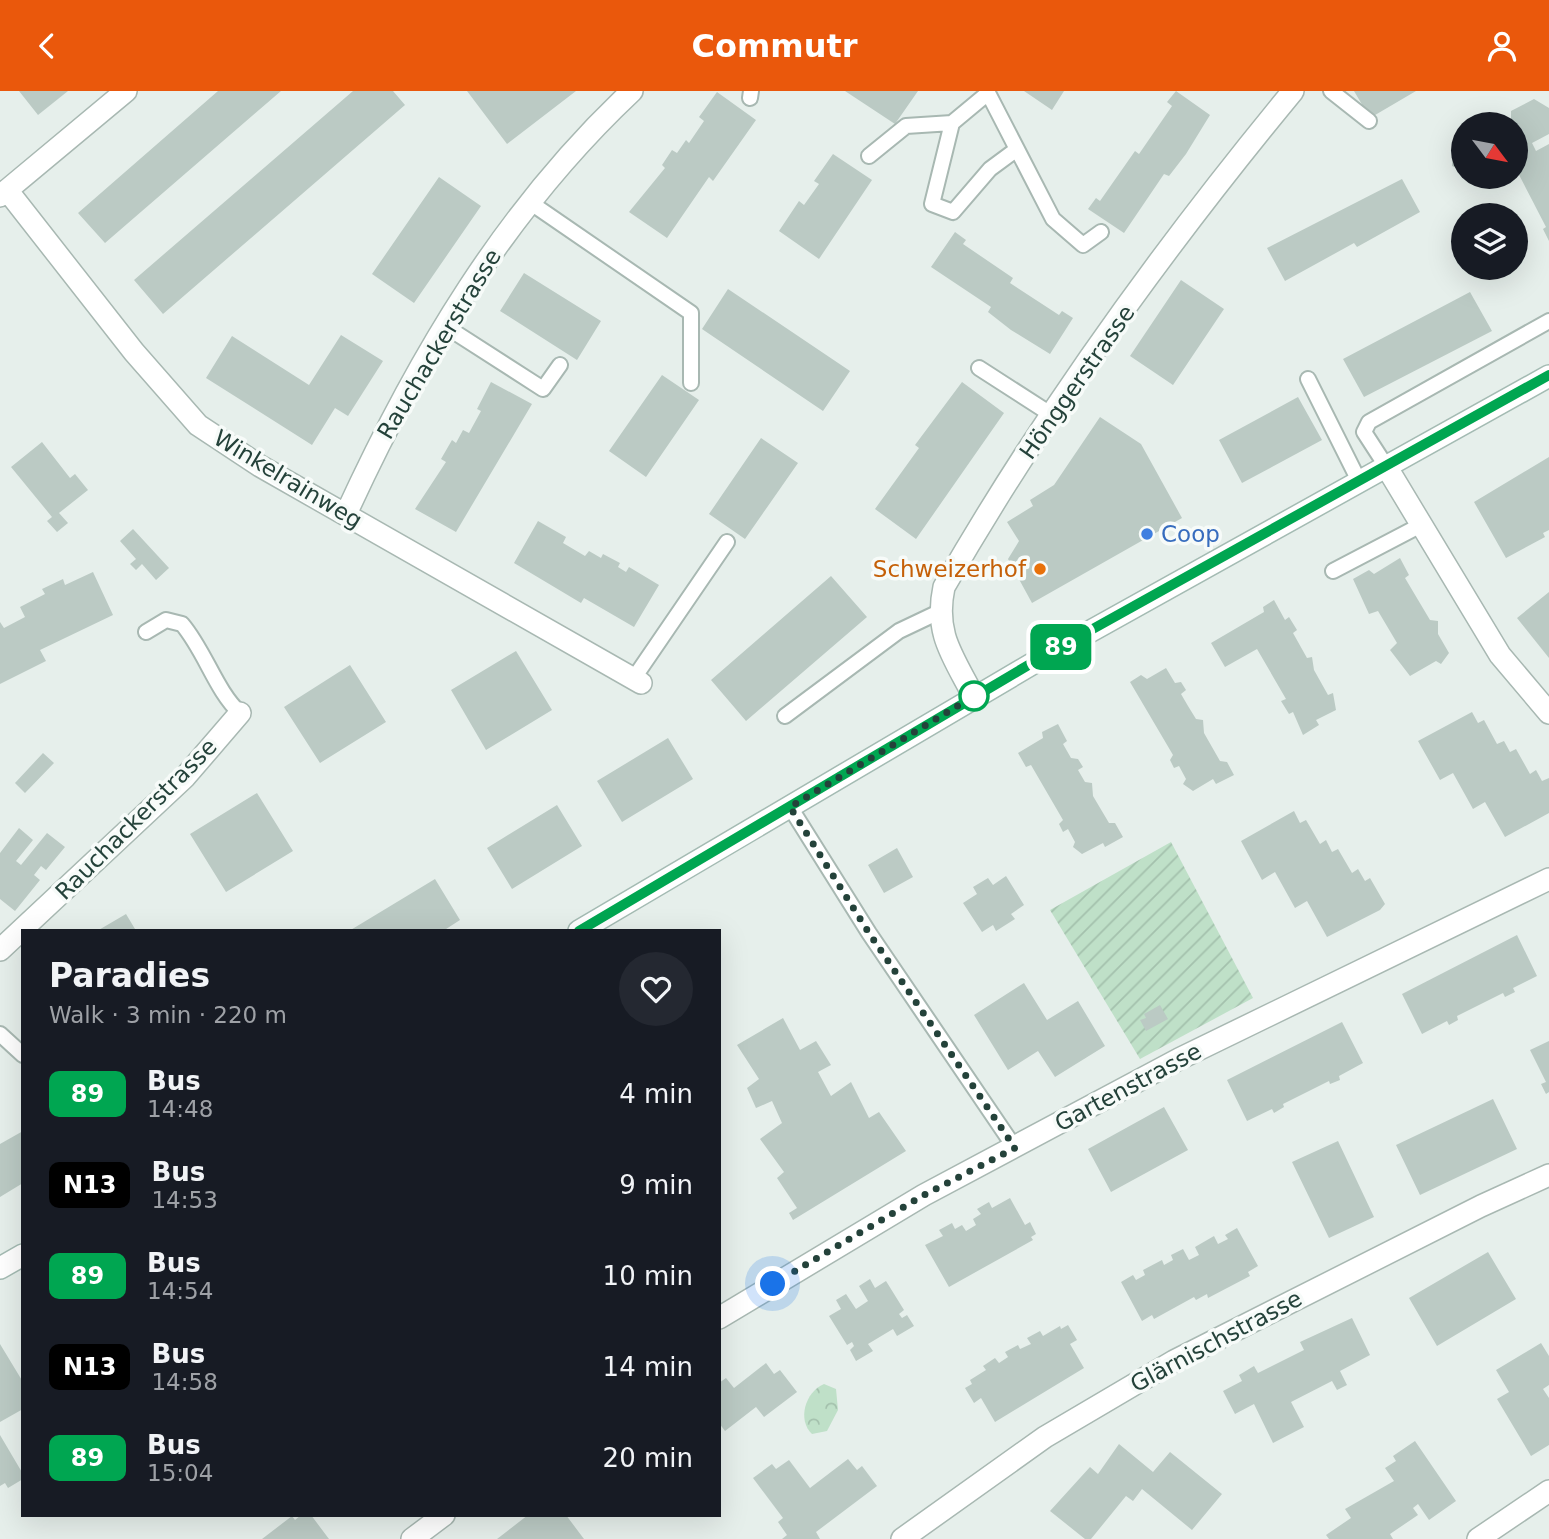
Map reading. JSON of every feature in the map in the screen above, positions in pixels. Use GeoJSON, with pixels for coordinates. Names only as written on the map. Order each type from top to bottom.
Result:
{"type":"FeatureCollection","features":[{"type":"Feature","properties":{"kind":"street"},"geometry":{"type":"LineString","coordinates":[[4,193],[126,91]]}},
{"type":"Feature","properties":{"kind":"street","name":"Rauchackerstrasse"},"geometry":{"type":"LineString","coordinates":[[346,514],[392,415],[475,276],[585,135],[632,91]]}},
{"type":"Feature","properties":{"kind":"street","name":"Hönggerstrasse"},"geometry":{"type":"LineString","coordinates":[[939,612],[944,587],[950,576],[1052,415],[1217,184],[1293,91]]}},
{"type":"Feature","properties":{"kind":"street","name":"Winkelrainweg"},"geometry":{"type":"LineString","coordinates":[[4,193],[134,352],[198,425],[260,467],[637,680]]}},
{"type":"Feature","properties":{"kind":"street"},"geometry":{"type":"LineString","coordinates":[[582,929],[974,697],[1549,376]]}},
{"type":"Feature","properties":{"kind":"street"},"geometry":{"type":"LineString","coordinates":[[1386,466],[1500,655],[1549,713]]}},
{"type":"Feature","properties":{"kind":"street"},"geometry":{"type":"LineString","coordinates":[[939,612],[941,629],[974,697]]}},
{"type":"Feature","properties":{"kind":"street","name":"Rauchackerstrasse"},"geometry":{"type":"LineString","coordinates":[[22,929],[185,777],[240,713]]}},
{"type":"Feature","properties":{"kind":"street","name":"Gartenstrasse"},"geometry":{"type":"LineString","coordinates":[[721,1317],[924,1195],[1179,1059],[1549,879]]}},
{"type":"Feature","properties":{"kind":"street","name":"Rauchackerstrasse"},"geometry":{"type":"LineString","coordinates":[[0,950],[21,930]]}},
{"type":"Feature","properties":{"kind":"street","name":"Glärnischstrasse"},"geometry":{"type":"LineString","coordinates":[[902,1539],[1045,1437],[1174,1361],[1481,1206],[1549,1175]]}},
{"type":"Feature","properties":{"kind":"street"},"geometry":{"type":"LineString","coordinates":[[0,1268],[21,1256]]}},
{"type":"Feature","properties":{"kind":"street"},"geometry":{"type":"LineString","coordinates":[[1478,1539],[1549,1491]]}},
{"type":"Feature","properties":{"kind":"street"},"geometry":{"type":"LineString","coordinates":[[412,1539],[441,1517]]}},
{"type":"Feature","properties":{"kind":"lane"},"geometry":{"type":"LineString","coordinates":[[1331,91],[1369,121]]}},
{"type":"Feature","properties":{"kind":"lane"},"geometry":{"type":"LineString","coordinates":[[1017,149],[990,169],[953,212],[932,204],[952,123],[988,92],[1053,219],[1083,245],[1101,232]]}},
{"type":"Feature","properties":{"kind":"lane"},"geometry":{"type":"LineString","coordinates":[[869,156],[906,126],[952,123]]}},
{"type":"Feature","properties":{"kind":"lane"},"geometry":{"type":"LineString","coordinates":[[531,204],[691,313],[691,383]]}},
{"type":"Feature","properties":{"kind":"lane"},"geometry":{"type":"LineString","coordinates":[[1386,466],[1364,432],[1369,422],[1549,321]]}},
{"type":"Feature","properties":{"kind":"lane"},"geometry":{"type":"LineString","coordinates":[[445,326],[543,389],[560,365]]}},
{"type":"Feature","properties":{"kind":"lane"},"geometry":{"type":"LineString","coordinates":[[979,368],[1052,415]]}},
{"type":"Feature","properties":{"kind":"lane"},"geometry":{"type":"LineString","coordinates":[[1308,379],[1359,481]]}},
{"type":"Feature","properties":{"kind":"lane"},"geometry":{"type":"LineString","coordinates":[[1333,571],[1421,525]]}},
{"type":"Feature","properties":{"kind":"lane"},"geometry":{"type":"LineString","coordinates":[[637,680],[727,542]]}},
{"type":"Feature","properties":{"kind":"lane"},"geometry":{"type":"LineString","coordinates":[[785,716],[899,631],[939,612]]}},
{"type":"Feature","properties":{"kind":"lane"},"geometry":{"type":"LineString","coordinates":[[146,632],[166,620],[182,624],[211,666],[228,702],[240,713]]}},
{"type":"Feature","properties":{"kind":"lane"},"geometry":{"type":"LineString","coordinates":[[790,807],[869,933],[1015,1148]]}},
{"type":"Feature","properties":{"kind":"lane"},"geometry":{"type":"LineString","coordinates":[[0,1034],[21,1053]]}},
{"type":"Feature","properties":{"kind":"green space"},"geometry":{"type":"Polygon","coordinates":[[[1171,842],[1253,998],[1140,1059],[1050,910],[1171,842]]]}},
{"type":"Feature","properties":{"kind":"green space"},"geometry":{"type":"Polygon","coordinates":[[[824,1384],[836,1389],[838,1410],[827,1431],[812,1434],[805,1421],[805,1407],[812,1393],[824,1384]]]}},
{"type":"Feature","properties":{"kind":"building"},"geometry":{"type":"Polygon","coordinates":[[[19,91],[68,91],[38,115],[19,91]]]}},
{"type":"Feature","properties":{"kind":"building"},"geometry":{"type":"Polygon","coordinates":[[[218,91],[281,91],[105,243],[78,213],[218,91]]]}},
{"type":"Feature","properties":{"kind":"building"},"geometry":{"type":"Polygon","coordinates":[[[353,91],[393,91],[405,105],[163,314],[134,280],[353,91]]]}},
{"type":"Feature","properties":{"kind":"building"},"geometry":{"type":"Polygon","coordinates":[[[467,91],[576,91],[507,144],[467,91]]]}},
{"type":"Feature","properties":{"kind":"building"},"geometry":{"type":"Polygon","coordinates":[[[845,91],[918,91],[895,124],[845,91]]]}},
{"type":"Feature","properties":{"kind":"building"},"geometry":{"type":"Polygon","coordinates":[[[1024,91],[1064,91],[1052,110],[1024,91]]]}},
{"type":"Feature","properties":{"kind":"building"},"geometry":{"type":"Polygon","coordinates":[[[1176,91],[1210,115],[1186,154],[1169,176],[1164,174],[1124,233],[1088,209],[1096,198],[1100,201],[1135,151],[1139,154],[1172,106],[1167,102],[1176,91]]]}},
{"type":"Feature","properties":{"kind":"building"},"geometry":{"type":"Polygon","coordinates":[[[1354,91],[1416,91],[1370,118],[1354,91]]]}},
{"type":"Feature","properties":{"kind":"building"},"geometry":{"type":"Polygon","coordinates":[[[717,92],[756,120],[713,181],[709,177],[667,238],[629,212],[665,168],[662,165],[672,150],[677,153],[686,140],[689,143],[704,121],[699,117],[717,92]]]}},
{"type":"Feature","properties":{"kind":"building"},"geometry":{"type":"Polygon","coordinates":[[[1534,99],[1549,108],[1549,134],[1532,143],[1536,151],[1549,144],[1549,241],[1543,229],[1546,227],[1526,189],[1528,112],[1511,111],[1534,99]]]}},
{"type":"Feature","properties":{"kind":"building"},"geometry":{"type":"Polygon","coordinates":[[[833,154],[872,180],[819,259],[779,231],[799,201],[804,205],[819,184],[814,181],[833,154]]]}},
{"type":"Feature","properties":{"kind":"building"},"geometry":{"type":"Polygon","coordinates":[[[439,177],[481,206],[414,303],[372,274],[439,177]]]}},
{"type":"Feature","properties":{"kind":"building"},"geometry":{"type":"Polygon","coordinates":[[[1402,179],[1420,212],[1357,247],[1354,243],[1285,281],[1267,248],[1402,179]]]}},
{"type":"Feature","properties":{"kind":"building"},"geometry":{"type":"Polygon","coordinates":[[[955,232],[966,240],[963,244],[1013,278],[1010,283],[1059,315],[1062,311],[1073,318],[1050,354],[1011,330],[988,312],[991,307],[931,267],[955,232]]]}},
{"type":"Feature","properties":{"kind":"building"},"geometry":{"type":"Polygon","coordinates":[[[524,273],[601,321],[577,360],[500,311],[524,273]]]}},
{"type":"Feature","properties":{"kind":"building"},"geometry":{"type":"Polygon","coordinates":[[[1181,280],[1224,309],[1173,385],[1130,356],[1181,280]]]}},
{"type":"Feature","properties":{"kind":"building"},"geometry":{"type":"Polygon","coordinates":[[[728,289],[850,371],[823,411],[702,329],[728,289]]]}},
{"type":"Feature","properties":{"kind":"building"},"geometry":{"type":"Polygon","coordinates":[[[1470,292],[1492,331],[1364,397],[1343,359],[1470,292]]]}},
{"type":"Feature","properties":{"kind":"building"},"geometry":{"type":"Polygon","coordinates":[[[341,335],[383,361],[348,416],[335,408],[312,445],[206,378],[232,336],[309,385],[341,335]]]}},
{"type":"Feature","properties":{"kind":"building"},"geometry":{"type":"Polygon","coordinates":[[[662,375],[699,400],[646,477],[609,451],[662,375]]]}},
{"type":"Feature","properties":{"kind":"building"},"geometry":{"type":"Polygon","coordinates":[[[491,382],[532,404],[456,532],[415,509],[446,462],[441,459],[452,440],[456,443],[463,430],[469,433],[481,411],[477,409],[491,382]]]}},
{"type":"Feature","properties":{"kind":"building"},"geometry":{"type":"Polygon","coordinates":[[[962,382],[1004,413],[916,539],[875,509],[919,448],[915,445],[962,382]]]}},
{"type":"Feature","properties":{"kind":"building"},"geometry":{"type":"Polygon","coordinates":[[[1298,397],[1322,440],[1242,483],[1219,440],[1298,397]]]}},
{"type":"Feature","properties":{"kind":"building"},"geometry":{"type":"Polygon","coordinates":[[[1100,417],[1141,444],[1182,518],[1032,603],[1008,559],[1019,541],[1007,522],[1033,506],[1030,500],[1054,485],[1100,417]]]}},
{"type":"Feature","properties":{"kind":"building"},"geometry":{"type":"Polygon","coordinates":[[[761,438],[798,463],[745,539],[709,514],[761,438]]]}},
{"type":"Feature","properties":{"kind":"building"},"geometry":{"type":"Polygon","coordinates":[[[42,442],[70,478],[75,474],[88,490],[59,513],[68,523],[57,532],[47,521],[52,517],[11,467],[42,442]]]}},
{"type":"Feature","properties":{"kind":"building"},"geometry":{"type":"Polygon","coordinates":[[[1549,457],[1549,530],[1543,533],[1545,537],[1506,558],[1474,502],[1549,457]]]}},
{"type":"Feature","properties":{"kind":"building"},"geometry":{"type":"Polygon","coordinates":[[[538,521],[566,537],[563,543],[585,556],[589,551],[601,558],[603,554],[620,563],[618,567],[626,572],[629,567],[659,585],[634,627],[584,598],[581,603],[514,563],[538,521]]]}},
{"type":"Feature","properties":{"kind":"building"},"geometry":{"type":"Polygon","coordinates":[[[133,529],[169,568],[156,580],[142,564],[136,570],[130,564],[136,559],[120,541],[133,529]]]}},
{"type":"Feature","properties":{"kind":"building"},"geometry":{"type":"Polygon","coordinates":[[[1400,558],[1409,575],[1405,578],[1430,620],[1438,621],[1438,634],[1449,653],[1441,664],[1436,661],[1410,676],[1390,650],[1397,643],[1378,611],[1369,614],[1353,579],[1369,570],[1374,574],[1400,558]]]}},
{"type":"Feature","properties":{"kind":"building"},"geometry":{"type":"Polygon","coordinates":[[[93,572],[113,615],[40,650],[46,661],[0,684],[0,622],[4,628],[25,617],[20,607],[45,594],[42,589],[63,579],[65,585],[93,572]]]}},
{"type":"Feature","properties":{"kind":"building"},"geometry":{"type":"Polygon","coordinates":[[[831,576],[867,617],[746,721],[711,680],[831,576]]]}},
{"type":"Feature","properties":{"kind":"building"},"geometry":{"type":"Polygon","coordinates":[[[1549,592],[1549,658],[1517,618],[1549,592]]]}},
{"type":"Feature","properties":{"kind":"building"},"geometry":{"type":"Polygon","coordinates":[[[1274,600],[1285,620],[1289,617],[1297,630],[1293,633],[1307,658],[1312,657],[1314,670],[1328,695],[1333,693],[1336,710],[1316,720],[1319,725],[1303,735],[1293,712],[1289,714],[1281,701],[1286,699],[1257,649],[1225,667],[1211,643],[1264,612],[1263,607],[1274,600]]]}},
{"type":"Feature","properties":{"kind":"building"},"geometry":{"type":"Polygon","coordinates":[[[516,651],[552,710],[486,750],[451,690],[516,651]]]}},
{"type":"Feature","properties":{"kind":"building"},"geometry":{"type":"Polygon","coordinates":[[[350,665],[386,722],[320,763],[284,707],[350,665]]]}},
{"type":"Feature","properties":{"kind":"building"},"geometry":{"type":"Polygon","coordinates":[[[1166,668],[1175,683],[1181,682],[1186,690],[1181,694],[1196,719],[1203,720],[1204,733],[1220,761],[1227,762],[1234,775],[1216,784],[1213,779],[1193,791],[1183,784],[1186,779],[1179,766],[1174,768],[1170,760],[1173,755],[1130,682],[1141,675],[1147,679],[1166,668]]]}},
{"type":"Feature","properties":{"kind":"building"},"geometry":{"type":"Polygon","coordinates":[[[1472,712],[1478,723],[1484,720],[1497,744],[1504,741],[1510,752],[1516,749],[1530,774],[1536,770],[1542,781],[1549,778],[1549,813],[1505,837],[1485,802],[1473,809],[1453,773],[1440,780],[1418,741],[1472,712]]]}},
{"type":"Feature","properties":{"kind":"building"},"geometry":{"type":"Polygon","coordinates":[[[1058,724],[1067,741],[1063,744],[1071,758],[1078,759],[1083,767],[1078,770],[1085,782],[1092,783],[1093,796],[1109,823],[1115,823],[1123,837],[1105,847],[1103,843],[1082,854],[1073,847],[1075,842],[1068,829],[1063,832],[1059,824],[1063,820],[1031,765],[1026,767],[1018,753],[1043,738],[1042,732],[1058,724]]]}},
{"type":"Feature","properties":{"kind":"building"},"geometry":{"type":"Polygon","coordinates":[[[668,738],[693,779],[622,822],[597,781],[668,738]]]}},
{"type":"Feature","properties":{"kind":"building"},"geometry":{"type":"Polygon","coordinates":[[[43,753],[54,763],[25,793],[15,783],[43,753]]]}},
{"type":"Feature","properties":{"kind":"building"},"geometry":{"type":"Polygon","coordinates":[[[257,793],[293,851],[226,892],[190,834],[257,793]]]}},
{"type":"Feature","properties":{"kind":"building"},"geometry":{"type":"Polygon","coordinates":[[[557,805],[582,846],[512,889],[487,848],[557,805]]]}},
{"type":"Feature","properties":{"kind":"building"},"geometry":{"type":"Polygon","coordinates":[[[1294,811],[1300,823],[1306,820],[1320,844],[1326,840],[1332,852],[1338,849],[1352,873],[1358,869],[1365,881],[1370,878],[1385,904],[1380,910],[1327,937],[1307,901],[1295,908],[1275,872],[1262,880],[1241,841],[1294,811]]]}},
{"type":"Feature","properties":{"kind":"building"},"geometry":{"type":"Polygon","coordinates":[[[19,828],[33,840],[16,861],[21,865],[47,833],[65,847],[46,870],[41,866],[34,875],[40,880],[15,911],[0,899],[0,853],[19,828]]]}},
{"type":"Feature","properties":{"kind":"building"},"geometry":{"type":"Polygon","coordinates":[[[897,848],[913,877],[884,893],[868,865],[897,848]]]}},
{"type":"Feature","properties":{"kind":"building"},"geometry":{"type":"Polygon","coordinates":[[[1006,876],[1024,905],[1011,914],[1015,919],[996,931],[993,925],[982,932],[963,903],[977,894],[973,887],[988,878],[993,885],[1006,876]]]}},
{"type":"Feature","properties":{"kind":"building"},"geometry":{"type":"Polygon","coordinates":[[[435,879],[460,920],[446,929],[352,929],[435,879]]]}},
{"type":"Feature","properties":{"kind":"building"},"geometry":{"type":"Polygon","coordinates":[[[126,914],[135,929],[100,929],[126,914]]]}},
{"type":"Feature","properties":{"kind":"building"},"geometry":{"type":"Polygon","coordinates":[[[1517,935],[1537,976],[1513,988],[1515,992],[1505,997],[1503,993],[1457,1016],[1458,1020],[1449,1025],[1447,1021],[1422,1034],[1402,994],[1517,935]]]}},
{"type":"Feature","properties":{"kind":"building"},"geometry":{"type":"Polygon","coordinates":[[[1024,983],[1047,1020],[1078,1001],[1105,1046],[1055,1077],[1038,1051],[1008,1070],[974,1015],[1024,983]]]}},
{"type":"Feature","properties":{"kind":"building"},"geometry":{"type":"Polygon","coordinates":[[[1160,1005],[1168,1019],[1146,1031],[1140,1020],[1146,1018],[1144,1014],[1160,1005]]]}},
{"type":"Feature","properties":{"kind":"building"},"geometry":{"type":"Polygon","coordinates":[[[783,1018],[800,1050],[816,1041],[831,1065],[818,1072],[831,1096],[851,1082],[869,1118],[879,1112],[906,1151],[793,1220],[789,1213],[797,1208],[777,1178],[784,1172],[760,1139],[782,1123],[772,1101],[756,1108],[747,1088],[759,1079],[737,1045],[783,1018]]]}},
{"type":"Feature","properties":{"kind":"building"},"geometry":{"type":"Polygon","coordinates":[[[1342,1022],[1363,1063],[1339,1076],[1340,1080],[1330,1084],[1329,1081],[1283,1104],[1284,1107],[1274,1113],[1272,1109],[1247,1121],[1227,1080],[1342,1022]]]}},
{"type":"Feature","properties":{"kind":"building"},"geometry":{"type":"Polygon","coordinates":[[[1549,1041],[1549,1092],[1546,1094],[1541,1084],[1546,1082],[1530,1050],[1549,1041]]]}},
{"type":"Feature","properties":{"kind":"building"},"geometry":{"type":"Polygon","coordinates":[[[1493,1099],[1517,1149],[1420,1195],[1396,1145],[1493,1099]]]}},
{"type":"Feature","properties":{"kind":"building"},"geometry":{"type":"Polygon","coordinates":[[[1164,1107],[1188,1150],[1111,1192],[1088,1149],[1164,1107]]]}},
{"type":"Feature","properties":{"kind":"building"},"geometry":{"type":"Polygon","coordinates":[[[21,1132],[21,1184],[0,1197],[0,1144],[21,1132]]]}},
{"type":"Feature","properties":{"kind":"building"},"geometry":{"type":"Polygon","coordinates":[[[1338,1141],[1374,1217],[1329,1238],[1292,1162],[1338,1141]]]}},
{"type":"Feature","properties":{"kind":"building"},"geometry":{"type":"Polygon","coordinates":[[[1010,1198],[1025,1225],[1030,1222],[1036,1234],[1031,1237],[1033,1240],[949,1287],[925,1245],[943,1236],[939,1230],[952,1223],[955,1229],[962,1225],[966,1231],[976,1225],[973,1219],[981,1214],[977,1209],[989,1202],[992,1208],[1010,1198]]]}},
{"type":"Feature","properties":{"kind":"building"},"geometry":{"type":"Polygon","coordinates":[[[1237,1228],[1258,1266],[1248,1272],[1250,1276],[1208,1298],[1207,1294],[1196,1300],[1194,1297],[1154,1319],[1152,1315],[1142,1321],[1121,1282],[1133,1275],[1136,1280],[1145,1275],[1143,1270],[1162,1260],[1164,1265],[1173,1260],[1171,1255],[1183,1249],[1189,1260],[1199,1255],[1195,1247],[1214,1236],[1218,1244],[1228,1239],[1225,1235],[1237,1228]]]}},
{"type":"Feature","properties":{"kind":"building"},"geometry":{"type":"Polygon","coordinates":[[[1488,1252],[1516,1299],[1437,1346],[1409,1298],[1488,1252]]]}},
{"type":"Feature","properties":{"kind":"building"},"geometry":{"type":"Polygon","coordinates":[[[870,1279],[875,1288],[886,1281],[904,1310],[899,1314],[902,1318],[907,1315],[914,1326],[897,1336],[893,1329],[868,1344],[873,1351],[856,1361],[850,1350],[854,1346],[852,1342],[847,1345],[829,1316],[841,1309],[836,1300],[846,1294],[856,1309],[868,1301],[859,1286],[870,1279]]]}},
{"type":"Feature","properties":{"kind":"building"},"geometry":{"type":"Polygon","coordinates":[[[1352,1318],[1370,1355],[1340,1371],[1347,1385],[1337,1390],[1332,1381],[1291,1402],[1304,1427],[1273,1443],[1254,1404],[1235,1414],[1223,1391],[1242,1381],[1239,1375],[1254,1366],[1258,1373],[1304,1350],[1300,1342],[1352,1318]]]}},
{"type":"Feature","properties":{"kind":"building"},"geometry":{"type":"Polygon","coordinates":[[[1068,1325],[1077,1340],[1070,1344],[1084,1368],[995,1422],[981,1398],[974,1403],[965,1388],[972,1384],[970,1380],[986,1370],[983,1366],[995,1358],[999,1363],[1008,1357],[1005,1352],[1018,1345],[1020,1349],[1031,1344],[1027,1338],[1040,1331],[1043,1336],[1060,1326],[1061,1329],[1068,1325]]]}},
{"type":"Feature","properties":{"kind":"building"},"geometry":{"type":"Polygon","coordinates":[[[1541,1343],[1549,1356],[1549,1385],[1543,1389],[1549,1398],[1549,1445],[1531,1456],[1497,1399],[1509,1392],[1496,1370],[1541,1343]]]}},
{"type":"Feature","properties":{"kind":"building"},"geometry":{"type":"Polygon","coordinates":[[[0,1344],[21,1379],[21,1410],[0,1422],[0,1344]]]}},
{"type":"Feature","properties":{"kind":"building"},"geometry":{"type":"Polygon","coordinates":[[[766,1363],[774,1374],[780,1370],[797,1392],[764,1417],[756,1407],[725,1431],[721,1426],[721,1382],[726,1378],[734,1388],[766,1363]]]}},
{"type":"Feature","properties":{"kind":"building"},"geometry":{"type":"Polygon","coordinates":[[[0,1435],[21,1471],[21,1480],[8,1488],[5,1483],[0,1486],[0,1435]]]}},
{"type":"Feature","properties":{"kind":"building"},"geometry":{"type":"Polygon","coordinates":[[[1415,1441],[1456,1501],[1429,1520],[1418,1504],[1413,1508],[1418,1515],[1390,1534],[1393,1539],[1329,1539],[1326,1535],[1351,1518],[1345,1509],[1394,1481],[1385,1468],[1396,1461],[1393,1456],[1415,1441]]]}},
{"type":"Feature","properties":{"kind":"building"},"geometry":{"type":"Polygon","coordinates":[[[1119,1444],[1153,1472],[1170,1452],[1222,1494],[1192,1530],[1142,1489],[1133,1501],[1126,1496],[1091,1539],[1085,1539],[1050,1511],[1090,1467],[1098,1474],[1119,1444]]]}},
{"type":"Feature","properties":{"kind":"building"},"geometry":{"type":"Polygon","coordinates":[[[848,1459],[857,1470],[862,1466],[877,1486],[816,1532],[820,1539],[782,1539],[787,1535],[778,1522],[783,1518],[753,1478],[772,1464],[776,1469],[789,1460],[810,1488],[848,1459]]]}},
{"type":"Feature","properties":{"kind":"building"},"geometry":{"type":"Polygon","coordinates":[[[291,1517],[295,1520],[299,1517],[312,1517],[329,1539],[262,1539],[291,1517]]]}},
{"type":"Feature","properties":{"kind":"building"},"geometry":{"type":"Polygon","coordinates":[[[525,1517],[568,1517],[584,1539],[497,1539],[525,1517]]]}},
{"type":"Feature","properties":{"kind":"bus line","name":"89"},"geometry":{"type":"LineString","coordinates":[[582,929],[1037,660],[1549,375]]}},
{"type":"Feature","properties":{"kind":"place","name":"Coop"},"geometry":{"type":"Point","coordinates":[1147,534]}},
{"type":"Feature","properties":{"kind":"place","name":"Schweizerhof"},"geometry":{"type":"Point","coordinates":[1040,569]}},
{"type":"Feature","properties":{"kind":"route"},"geometry":{"type":"LineString","coordinates":[[773,1284],[924,1195],[1015,1148],[869,933],[790,807],[974,696]]}}]}
